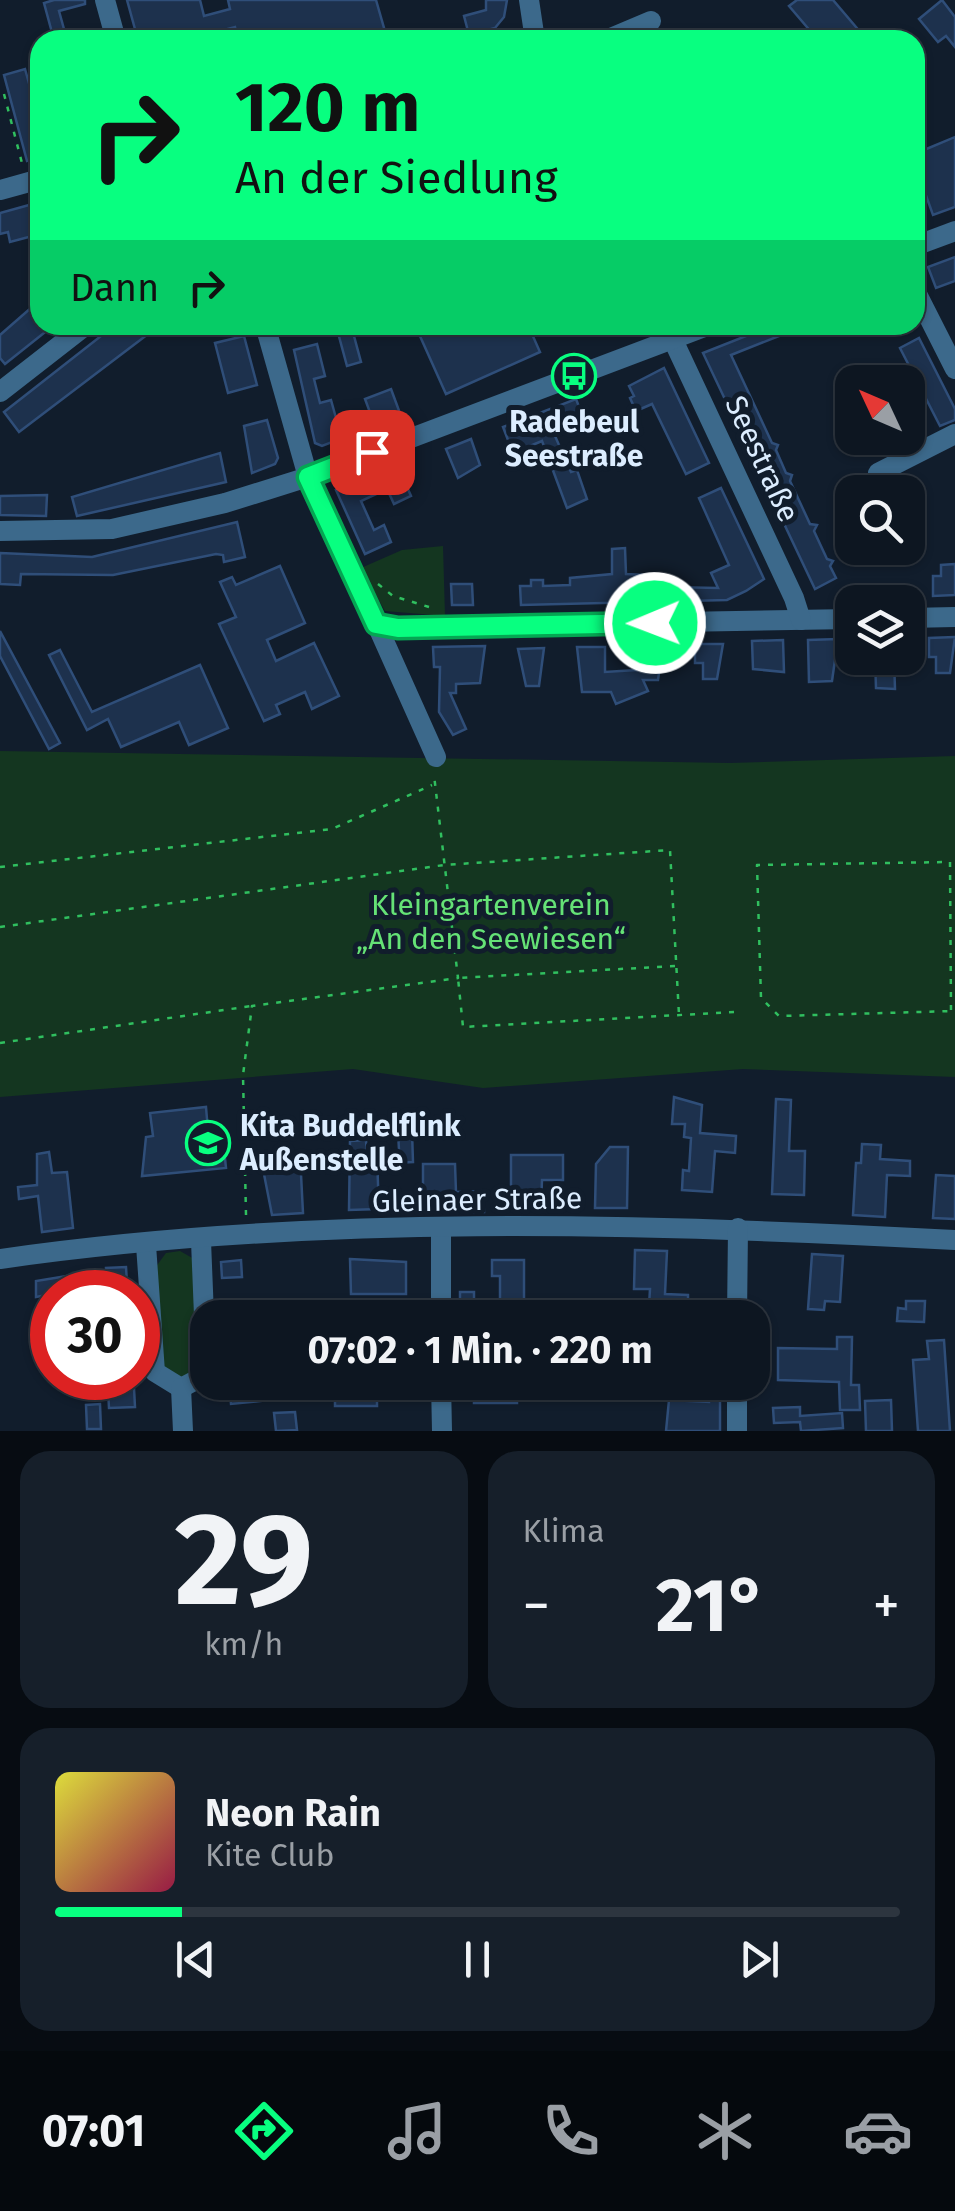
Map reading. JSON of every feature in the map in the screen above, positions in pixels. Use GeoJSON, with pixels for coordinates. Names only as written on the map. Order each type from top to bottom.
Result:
{"type":"FeatureCollection","features":[{"type":"Feature","properties":{"kind":"street"},"geometry":{"type":"LineString","coordinates":[[105,0],[113,30]]}},
{"type":"Feature","properties":{"kind":"street"},"geometry":{"type":"LineString","coordinates":[[529,0],[531,30]]}},
{"type":"Feature","properties":{"kind":"street"},"geometry":{"type":"LineString","coordinates":[[630,30],[651,21]]}},
{"type":"Feature","properties":{"kind":"street"},"geometry":{"type":"LineString","coordinates":[[0,190],[30,182]]}},
{"type":"Feature","properties":{"kind":"street"},"geometry":{"type":"LineString","coordinates":[[925,242],[955,231]]}},
{"type":"Feature","properties":{"kind":"street"},"geometry":{"type":"LineString","coordinates":[[925,310],[955,369]]}},
{"type":"Feature","properties":{"kind":"street"},"geometry":{"type":"LineString","coordinates":[[0,392],[73,335]]}},
{"type":"Feature","properties":{"kind":"street"},"geometry":{"type":"LineString","coordinates":[[268,335],[308,477],[436,756]]}},
{"type":"Feature","properties":{"kind":"street"},"geometry":{"type":"LineString","coordinates":[[0,531],[112,529],[308,477],[663,335]]}},
{"type":"Feature","properties":{"kind":"street","name":"Seestraße"},"geometry":{"type":"LineString","coordinates":[[671,335],[801,620]]}},
{"type":"Feature","properties":{"kind":"street"},"geometry":{"type":"LineString","coordinates":[[878,473],[955,434]]}},
{"type":"Feature","properties":{"kind":"street"},"geometry":{"type":"LineString","coordinates":[[925,618],[955,617]]}},
{"type":"Feature","properties":{"kind":"street"},"geometry":{"type":"LineString","coordinates":[[376,624],[436,627],[835,619]]}},
{"type":"Feature","properties":{"kind":"street"},"geometry":{"type":"LineString","coordinates":[[440,1228],[441,1300]]}},
{"type":"Feature","properties":{"kind":"street","name":"Gleinaer Straße"},"geometry":{"type":"LineString","coordinates":[[0,1260],[246,1236],[440,1228],[738,1228],[955,1240]]}},
{"type":"Feature","properties":{"kind":"street"},"geometry":{"type":"LineString","coordinates":[[738,1228],[738,1300]]}},
{"type":"Feature","properties":{"kind":"street"},"geometry":{"type":"LineString","coordinates":[[181,1388],[196,1380],[206,1365],[201,1241]]}},
{"type":"Feature","properties":{"kind":"street"},"geometry":{"type":"LineString","coordinates":[[146,1244],[155,1372],[181,1388]]}},
{"type":"Feature","properties":{"kind":"street"},"geometry":{"type":"LineString","coordinates":[[181,1388],[183,1431]]}},
{"type":"Feature","properties":{"kind":"street"},"geometry":{"type":"LineString","coordinates":[[442,1400],[442,1431]]}},
{"type":"Feature","properties":{"kind":"street"},"geometry":{"type":"LineString","coordinates":[[736,1431],[737,1400]]}},
{"type":"Feature","properties":{"kind":"path"},"geometry":{"type":"LineString","coordinates":[[4,94],[30,169]]}},
{"type":"Feature","properties":{"kind":"path"},"geometry":{"type":"LineString","coordinates":[[355,580],[368,578],[393,596],[430,607],[436,627]]}},
{"type":"Feature","properties":{"kind":"path"},"geometry":{"type":"LineString","coordinates":[[436,756],[434,785],[463,1027],[734,1012]]}},
{"type":"Feature","properties":{"kind":"path"},"geometry":{"type":"LineString","coordinates":[[0,867],[332,829],[434,785]]}},
{"type":"Feature","properties":{"kind":"path"},"geometry":{"type":"LineString","coordinates":[[0,927],[444,865],[670,850],[679,1015]]}},
{"type":"Feature","properties":{"kind":"path"},"geometry":{"type":"LineString","coordinates":[[950,862],[953,1011],[779,1016],[769,1010],[762,998],[757,865],[950,862]]}},
{"type":"Feature","properties":{"kind":"path"},"geometry":{"type":"LineString","coordinates":[[0,1043],[458,978],[676,966]]}},
{"type":"Feature","properties":{"kind":"path"},"geometry":{"type":"LineString","coordinates":[[246,1236],[243,1074],[252,1006]]}},
{"type":"Feature","properties":{"kind":"green space"},"geometry":{"type":"Polygon","coordinates":[[[443,546],[445,616],[385,611],[361,568],[402,550],[443,546]]]}},
{"type":"Feature","properties":{"kind":"green space","name":"Kleingartenverein „An den Seewiesen“"},"geometry":{"type":"Polygon","coordinates":[[[0,751],[730,763],[955,756],[955,1077],[743,1069],[483,1088],[353,1069],[0,1097],[0,751]]]}},
{"type":"Feature","properties":{"kind":"green space"},"geometry":{"type":"Polygon","coordinates":[[[180,1251],[194,1259],[197,1300],[190,1300],[190,1373],[185,1381],[164,1371],[160,1270],[155,1268],[166,1253],[180,1251]]]}},
{"type":"Feature","properties":{"kind":"building"},"geometry":{"type":"Polygon","coordinates":[[[85,0],[85,4],[59,11],[64,30],[51,30],[44,3],[85,0]]]}},
{"type":"Feature","properties":{"kind":"building"},"geometry":{"type":"Polygon","coordinates":[[[127,0],[200,0],[204,16],[230,9],[228,0],[376,0],[385,30],[235,27],[135,30],[127,0]]]}},
{"type":"Feature","properties":{"kind":"building"},"geometry":{"type":"Polygon","coordinates":[[[486,0],[507,0],[504,17],[495,28],[468,30],[464,16],[486,10],[486,0]]]}},
{"type":"Feature","properties":{"kind":"building"},"geometry":{"type":"Polygon","coordinates":[[[797,0],[833,0],[858,30],[809,30],[789,6],[797,0]]]}},
{"type":"Feature","properties":{"kind":"building"},"geometry":{"type":"Polygon","coordinates":[[[942,0],[955,17],[955,47],[946,36],[938,42],[919,19],[942,0]]]}},
{"type":"Feature","properties":{"kind":"building"},"geometry":{"type":"Polygon","coordinates":[[[25,69],[30,87],[27,161],[4,75],[25,69]]]}},
{"type":"Feature","properties":{"kind":"building"},"geometry":{"type":"Polygon","coordinates":[[[955,137],[955,207],[933,215],[925,193],[925,150],[955,137]]]}},
{"type":"Feature","properties":{"kind":"building"},"geometry":{"type":"Polygon","coordinates":[[[30,205],[30,237],[10,242],[8,232],[0,234],[0,213],[30,205]]]}},
{"type":"Feature","properties":{"kind":"building"},"geometry":{"type":"Polygon","coordinates":[[[955,257],[955,281],[936,288],[928,267],[955,257]]]}},
{"type":"Feature","properties":{"kind":"building"},"geometry":{"type":"Polygon","coordinates":[[[30,309],[30,335],[41,335],[5,364],[0,358],[0,335],[30,309]]]}},
{"type":"Feature","properties":{"kind":"building"},"geometry":{"type":"Polygon","coordinates":[[[102,335],[147,335],[19,432],[4,412],[102,335]]]}},
{"type":"Feature","properties":{"kind":"building"},"geometry":{"type":"Polygon","coordinates":[[[339,335],[354,335],[361,362],[347,366],[339,335]]]}},
{"type":"Feature","properties":{"kind":"building"},"geometry":{"type":"Polygon","coordinates":[[[419,335],[532,335],[540,352],[446,394],[419,335]]]}},
{"type":"Feature","properties":{"kind":"building"},"geometry":{"type":"Polygon","coordinates":[[[749,335],[779,335],[731,355],[772,443],[778,445],[776,450],[786,473],[792,475],[790,481],[810,524],[817,525],[814,531],[827,559],[833,561],[830,566],[836,578],[815,589],[703,353],[749,335]]]}},
{"type":"Feature","properties":{"kind":"building"},"geometry":{"type":"Polygon","coordinates":[[[244,336],[257,385],[228,393],[215,343],[244,336]]]}},
{"type":"Feature","properties":{"kind":"building"},"geometry":{"type":"Polygon","coordinates":[[[919,338],[955,409],[955,420],[940,426],[925,397],[925,365],[909,365],[900,348],[919,338]]]}},
{"type":"Feature","properties":{"kind":"building"},"geometry":{"type":"Polygon","coordinates":[[[317,344],[325,376],[314,379],[320,403],[331,400],[336,418],[345,415],[353,434],[322,446],[315,443],[294,350],[317,344]]]}},
{"type":"Feature","properties":{"kind":"building"},"geometry":{"type":"Polygon","coordinates":[[[664,368],[709,463],[686,474],[652,404],[636,411],[630,398],[634,396],[629,386],[664,368]]]}},
{"type":"Feature","properties":{"kind":"building"},"geometry":{"type":"Polygon","coordinates":[[[391,389],[401,416],[375,426],[365,399],[391,389]]]}},
{"type":"Feature","properties":{"kind":"building"},"geometry":{"type":"Polygon","coordinates":[[[576,399],[586,425],[555,436],[571,472],[577,470],[587,499],[567,508],[542,441],[513,453],[503,427],[576,399]]]}},
{"type":"Feature","properties":{"kind":"building"},"geometry":{"type":"Polygon","coordinates":[[[267,420],[278,458],[275,464],[252,473],[244,426],[267,420]]]}},
{"type":"Feature","properties":{"kind":"building"},"geometry":{"type":"Polygon","coordinates":[[[471,439],[480,465],[458,478],[446,449],[471,439]]]}},
{"type":"Feature","properties":{"kind":"building"},"geometry":{"type":"Polygon","coordinates":[[[220,453],[226,482],[77,516],[72,497],[220,453]]]}},
{"type":"Feature","properties":{"kind":"building"},"geometry":{"type":"Polygon","coordinates":[[[398,467],[411,496],[394,504],[387,489],[361,501],[374,530],[384,525],[391,542],[365,554],[336,490],[398,467]]]}},
{"type":"Feature","properties":{"kind":"building"},"geometry":{"type":"Polygon","coordinates":[[[721,488],[764,579],[746,591],[727,600],[521,605],[520,586],[531,586],[531,580],[543,580],[543,586],[570,585],[570,578],[612,574],[612,549],[625,548],[626,574],[667,576],[667,587],[718,588],[711,573],[729,565],[699,498],[721,488]]]}},
{"type":"Feature","properties":{"kind":"building"},"geometry":{"type":"Polygon","coordinates":[[[47,495],[46,516],[0,515],[0,496],[47,495]]]}},
{"type":"Feature","properties":{"kind":"building"},"geometry":{"type":"Polygon","coordinates":[[[237,522],[245,557],[224,562],[223,555],[216,554],[113,575],[21,574],[20,585],[0,584],[0,553],[92,557],[237,522]]]}},
{"type":"Feature","properties":{"kind":"building"},"geometry":{"type":"Polygon","coordinates":[[[955,564],[955,595],[933,596],[933,576],[941,576],[941,565],[955,564]]]}},
{"type":"Feature","properties":{"kind":"building"},"geometry":{"type":"Polygon","coordinates":[[[280,566],[305,623],[267,640],[276,661],[314,643],[339,696],[312,709],[305,692],[276,705],[280,714],[264,721],[219,624],[236,617],[220,582],[232,577],[236,585],[280,566]]]}},
{"type":"Feature","properties":{"kind":"building"},"geometry":{"type":"Polygon","coordinates":[[[451,584],[472,584],[473,605],[452,605],[451,584]]]}},
{"type":"Feature","properties":{"kind":"building"},"geometry":{"type":"Polygon","coordinates":[[[0,631],[60,743],[49,749],[0,656],[0,631]]]}},
{"type":"Feature","properties":{"kind":"building"},"geometry":{"type":"Polygon","coordinates":[[[955,637],[950,673],[936,673],[936,657],[929,657],[929,638],[955,637]]]}},
{"type":"Feature","properties":{"kind":"building"},"geometry":{"type":"Polygon","coordinates":[[[835,639],[832,681],[809,682],[808,640],[835,639]]]}},
{"type":"Feature","properties":{"kind":"building"},"geometry":{"type":"Polygon","coordinates":[[[783,640],[784,672],[753,669],[752,641],[783,640]]]}},
{"type":"Feature","properties":{"kind":"building"},"geometry":{"type":"Polygon","coordinates":[[[695,644],[723,644],[717,679],[703,679],[703,663],[695,663],[695,644]]]}},
{"type":"Feature","properties":{"kind":"building"},"geometry":{"type":"Polygon","coordinates":[[[636,645],[663,645],[658,680],[643,680],[648,691],[616,704],[611,692],[582,692],[577,647],[605,647],[605,672],[636,670],[636,645]]]}},
{"type":"Feature","properties":{"kind":"building"},"geometry":{"type":"Polygon","coordinates":[[[485,646],[480,683],[456,684],[456,693],[450,693],[466,729],[453,735],[439,712],[440,667],[434,667],[433,647],[485,646]]]}},
{"type":"Feature","properties":{"kind":"building"},"geometry":{"type":"Polygon","coordinates":[[[544,648],[539,686],[526,686],[518,649],[544,648]]]}},
{"type":"Feature","properties":{"kind":"building"},"geometry":{"type":"Polygon","coordinates":[[[60,650],[92,712],[200,665],[228,728],[189,745],[179,722],[121,747],[108,719],[87,730],[49,655],[60,650]]]}},
{"type":"Feature","properties":{"kind":"building"},"geometry":{"type":"Polygon","coordinates":[[[876,675],[895,675],[895,689],[876,688],[876,675]]]}},
{"type":"Feature","properties":{"kind":"building"},"geometry":{"type":"Polygon","coordinates":[[[674,1097],[702,1105],[700,1133],[736,1136],[735,1153],[715,1151],[712,1192],[682,1190],[683,1170],[689,1171],[691,1138],[684,1137],[685,1124],[672,1124],[674,1097]]]}},
{"type":"Feature","properties":{"kind":"building"},"geometry":{"type":"Polygon","coordinates":[[[776,1099],[791,1100],[789,1151],[805,1151],[804,1195],[772,1194],[776,1099]]]}},
{"type":"Feature","properties":{"kind":"building","name":"Kita Buddelflink Außenstelle"},"geometry":{"type":"Polygon","coordinates":[[[206,1107],[208,1131],[215,1131],[217,1149],[224,1149],[226,1168],[142,1176],[146,1137],[153,1136],[150,1113],[206,1107]]]}},
{"type":"Feature","properties":{"kind":"building"},"geometry":{"type":"Polygon","coordinates":[[[412,1131],[413,1162],[392,1163],[391,1151],[399,1150],[398,1132],[412,1131]]]}},
{"type":"Feature","properties":{"kind":"building"},"geometry":{"type":"Polygon","coordinates":[[[366,1140],[367,1159],[377,1158],[379,1209],[349,1210],[350,1141],[366,1140]]]}},
{"type":"Feature","properties":{"kind":"building"},"geometry":{"type":"Polygon","coordinates":[[[862,1144],[881,1145],[880,1159],[910,1161],[910,1176],[887,1175],[885,1217],[853,1215],[856,1163],[861,1163],[862,1144]]]}},
{"type":"Feature","properties":{"kind":"building"},"geometry":{"type":"Polygon","coordinates":[[[610,1147],[628,1147],[627,1208],[595,1208],[596,1164],[610,1147]]]}},
{"type":"Feature","properties":{"kind":"building"},"geometry":{"type":"Polygon","coordinates":[[[49,1152],[52,1173],[67,1172],[73,1228],[42,1232],[38,1196],[19,1199],[18,1187],[37,1185],[37,1154],[49,1152]]]}},
{"type":"Feature","properties":{"kind":"building"},"geometry":{"type":"Polygon","coordinates":[[[300,1155],[303,1213],[272,1215],[262,1164],[285,1163],[284,1156],[300,1155]]]}},
{"type":"Feature","properties":{"kind":"building"},"geometry":{"type":"Polygon","coordinates":[[[511,1155],[563,1155],[563,1180],[542,1180],[541,1206],[511,1206],[511,1155]]]}},
{"type":"Feature","properties":{"kind":"building"},"geometry":{"type":"Polygon","coordinates":[[[423,1164],[455,1164],[456,1192],[483,1191],[484,1212],[468,1212],[468,1207],[423,1208],[423,1164]]]}},
{"type":"Feature","properties":{"kind":"building"},"geometry":{"type":"Polygon","coordinates":[[[936,1175],[955,1176],[955,1219],[933,1218],[936,1175]]]}},
{"type":"Feature","properties":{"kind":"building"},"geometry":{"type":"Polygon","coordinates":[[[635,1250],[667,1251],[665,1294],[688,1295],[688,1300],[649,1300],[650,1289],[634,1289],[635,1250]]]}},
{"type":"Feature","properties":{"kind":"building"},"geometry":{"type":"Polygon","coordinates":[[[812,1254],[843,1256],[840,1302],[825,1301],[824,1310],[808,1309],[812,1254]]]}},
{"type":"Feature","properties":{"kind":"building"},"geometry":{"type":"Polygon","coordinates":[[[350,1259],[406,1262],[406,1294],[351,1294],[350,1259]]]}},
{"type":"Feature","properties":{"kind":"building"},"geometry":{"type":"Polygon","coordinates":[[[241,1260],[242,1277],[222,1278],[221,1262],[241,1260]]]}},
{"type":"Feature","properties":{"kind":"building"},"geometry":{"type":"Polygon","coordinates":[[[492,1260],[524,1260],[524,1300],[500,1300],[500,1276],[492,1276],[492,1260]]]}},
{"type":"Feature","properties":{"kind":"building"},"geometry":{"type":"Polygon","coordinates":[[[460,1292],[474,1292],[474,1300],[460,1300],[460,1292]]]}},
{"type":"Feature","properties":{"kind":"building"},"geometry":{"type":"Polygon","coordinates":[[[906,1301],[925,1301],[924,1322],[897,1321],[898,1308],[906,1309],[906,1301]]]}},
{"type":"Feature","properties":{"kind":"building"},"geometry":{"type":"Polygon","coordinates":[[[837,1337],[852,1337],[851,1385],[859,1385],[860,1410],[840,1410],[839,1382],[778,1380],[778,1348],[837,1349],[837,1337]]]}},
{"type":"Feature","properties":{"kind":"building"},"geometry":{"type":"Polygon","coordinates":[[[944,1340],[950,1431],[918,1431],[913,1360],[929,1359],[927,1341],[944,1340]]]}},
{"type":"Feature","properties":{"kind":"building"},"geometry":{"type":"Polygon","coordinates":[[[109,1400],[135,1400],[135,1407],[109,1408],[109,1400]]]}},
{"type":"Feature","properties":{"kind":"building"},"geometry":{"type":"Polygon","coordinates":[[[231,1400],[261,1400],[261,1401],[231,1404],[231,1400]]]}},
{"type":"Feature","properties":{"kind":"building"},"geometry":{"type":"Polygon","coordinates":[[[335,1400],[377,1400],[377,1406],[335,1406],[335,1400]]]}},
{"type":"Feature","properties":{"kind":"building"},"geometry":{"type":"Polygon","coordinates":[[[474,1400],[517,1400],[517,1403],[474,1400]]]}},
{"type":"Feature","properties":{"kind":"building"},"geometry":{"type":"Polygon","coordinates":[[[669,1400],[720,1400],[720,1431],[666,1431],[669,1400]]]}},
{"type":"Feature","properties":{"kind":"building"},"geometry":{"type":"Polygon","coordinates":[[[891,1400],[892,1431],[866,1431],[865,1401],[891,1400]]]}},
{"type":"Feature","properties":{"kind":"building"},"geometry":{"type":"Polygon","coordinates":[[[100,1404],[101,1429],[87,1429],[86,1405],[100,1404]]]}},
{"type":"Feature","properties":{"kind":"building"},"geometry":{"type":"Polygon","coordinates":[[[800,1407],[800,1416],[842,1413],[843,1428],[801,1431],[800,1422],[774,1423],[773,1408],[800,1407]]]}},
{"type":"Feature","properties":{"kind":"building"},"geometry":{"type":"Polygon","coordinates":[[[295,1412],[297,1430],[276,1431],[274,1413],[295,1412]]]}},
{"type":"Feature","properties":{"kind":"place","name":"Radebeul Seestraße"},"geometry":{"type":"Point","coordinates":[574,376]}},
{"type":"Feature","properties":{"kind":"place","name":"Kita Buddelflink Außenstelle"},"geometry":{"type":"Point","coordinates":[208,1143]}},
{"type":"Feature","properties":{"kind":"route"},"geometry":{"type":"LineString","coordinates":[[372,452],[308,477],[376,624],[398,628],[655,623]]}}]}
